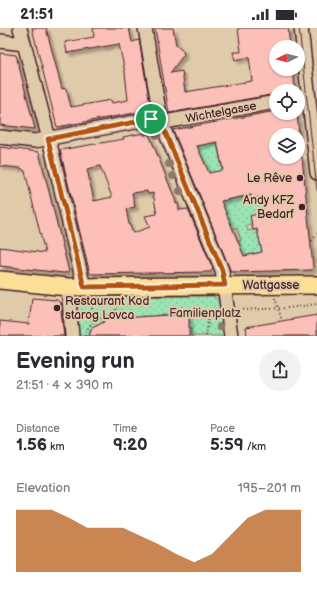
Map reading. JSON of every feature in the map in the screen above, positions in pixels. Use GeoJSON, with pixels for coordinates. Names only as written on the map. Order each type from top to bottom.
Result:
{"type":"FeatureCollection","features":[{"type":"Feature","properties":{"kind":"main road"},"geometry":{"type":"LineString","coordinates":[[0,280],[76,287],[225,285]]}},
{"type":"Feature","properties":{"kind":"main road","name":"Wattgasse"},"geometry":{"type":"LineString","coordinates":[[225,285],[317,285]]}},
{"type":"Feature","properties":{"kind":"street"},"geometry":{"type":"LineString","coordinates":[[20,28],[48,139],[76,287],[72,336]]}},
{"type":"Feature","properties":{"kind":"street"},"geometry":{"type":"LineString","coordinates":[[145,28],[161,122],[222,270],[231,336]]}},
{"type":"Feature","properties":{"kind":"street"},"geometry":{"type":"LineString","coordinates":[[301,28],[317,172]]}},
{"type":"Feature","properties":{"kind":"street"},"geometry":{"type":"LineString","coordinates":[[0,41],[24,44]]}},
{"type":"Feature","properties":{"kind":"street","name":"Wichtelgasse"},"geometry":{"type":"LineString","coordinates":[[0,137],[35,141],[151,119],[161,122],[170,121],[269,103]]}},
{"type":"Feature","properties":{"kind":"path"},"geometry":{"type":"LineString","coordinates":[[312,241],[317,234]]}},
{"type":"Feature","properties":{"kind":"path"},"geometry":{"type":"LineString","coordinates":[[274,285],[275,297],[282,321]]}},
{"type":"Feature","properties":{"kind":"path"},"geometry":{"type":"LineString","coordinates":[[85,336],[92,324],[102,316],[116,313],[116,302]]}},
{"type":"Feature","properties":{"kind":"path"},"geometry":{"type":"LineString","coordinates":[[92,303],[92,324]]}},
{"type":"Feature","properties":{"kind":"path"},"geometry":{"type":"LineString","coordinates":[[206,336],[209,314],[228,311],[317,304]]}},
{"type":"Feature","properties":{"kind":"green space"},"geometry":{"type":"Polygon","coordinates":[[[217,142],[227,200],[251,195],[252,199],[261,197],[263,204],[283,200],[252,224],[246,225],[248,231],[257,229],[262,252],[244,256],[238,242],[241,240],[237,228],[232,229],[197,146],[217,142]]]}},
{"type":"Feature","properties":{"kind":"green space","name":"Familienplatz"},"geometry":{"type":"Polygon","coordinates":[[[213,296],[219,301],[224,336],[191,336],[191,329],[188,329],[189,315],[177,315],[172,317],[172,313],[168,314],[168,317],[142,316],[141,318],[131,317],[104,319],[104,326],[97,325],[90,331],[89,336],[78,336],[74,297],[213,296]]]}},
{"type":"Feature","properties":{"kind":"building"},"geometry":{"type":"Polygon","coordinates":[[[32,28],[46,28],[62,89],[66,88],[71,107],[111,100],[112,103],[128,100],[125,72],[119,44],[67,53],[65,42],[94,37],[93,28],[129,28],[132,42],[139,40],[151,110],[57,127],[32,28]]]}},
{"type":"Feature","properties":{"kind":"building"},"geometry":{"type":"Polygon","coordinates":[[[155,28],[173,28],[176,45],[182,49],[184,54],[170,73],[182,71],[185,92],[252,81],[249,57],[235,60],[233,52],[241,52],[238,28],[288,28],[289,40],[269,40],[269,76],[294,76],[294,84],[269,84],[269,95],[169,113],[155,28]]]}},
{"type":"Feature","properties":{"kind":"building"},"geometry":{"type":"Polygon","coordinates":[[[0,53],[16,55],[35,129],[0,125],[0,53]]]}},
{"type":"Feature","properties":{"kind":"building"},"geometry":{"type":"Polygon","coordinates":[[[269,112],[269,120],[298,120],[298,128],[269,128],[269,164],[303,164],[313,267],[312,270],[231,272],[173,130],[269,112]],[[217,142],[197,146],[209,173],[223,170],[217,142]],[[251,195],[221,201],[244,256],[262,252],[257,229],[253,230],[250,216],[264,212],[261,197],[252,199],[251,195]]]}},
{"type":"Feature","properties":{"kind":"building"},"geometry":{"type":"Polygon","coordinates":[[[144,133],[144,135],[149,134],[176,204],[178,203],[179,210],[188,209],[213,269],[210,272],[90,274],[60,150],[124,139],[123,137],[144,133]],[[100,166],[87,169],[94,201],[112,197],[100,166]],[[147,191],[132,193],[135,207],[126,209],[129,224],[133,233],[150,227],[145,216],[157,214],[153,193],[148,194],[147,191]]]}},
{"type":"Feature","properties":{"kind":"building"},"geometry":{"type":"Polygon","coordinates":[[[0,147],[39,152],[69,272],[64,273],[0,266],[0,247],[45,253],[25,171],[21,168],[0,166],[0,147]]]}},
{"type":"Feature","properties":{"kind":"building"},"geometry":{"type":"Polygon","coordinates":[[[32,298],[57,300],[60,303],[64,336],[0,336],[0,321],[29,324],[32,298]]]}},
{"type":"Feature","properties":{"kind":"building"},"geometry":{"type":"Polygon","coordinates":[[[189,315],[189,336],[89,336],[92,328],[104,322],[104,319],[189,315]]]}},
{"type":"Feature","properties":{"kind":"building"},"geometry":{"type":"Polygon","coordinates":[[[317,315],[317,336],[247,336],[246,327],[317,315]]]}},
{"type":"Feature","properties":{"kind":"tram line"},"geometry":{"type":"LineString","coordinates":[[299,28],[317,190]]}},
{"type":"Feature","properties":{"kind":"place","name":"Le Rêve"},"geometry":{"type":"Point","coordinates":[300,178]}},
{"type":"Feature","properties":{"kind":"place","name":"Andy KFZ Bedarf"},"geometry":{"type":"Point","coordinates":[302,207]}},
{"type":"Feature","properties":{"kind":"place","name":"Restaurant Kod starog Lovca"},"geometry":{"type":"Point","coordinates":[57,308]}},
{"type":"Feature","properties":{"kind":"route"},"geometry":{"type":"LineString","coordinates":[[151,119],[161,122],[222,270],[225,285],[84,287],[48,139],[151,119]]}}]}
